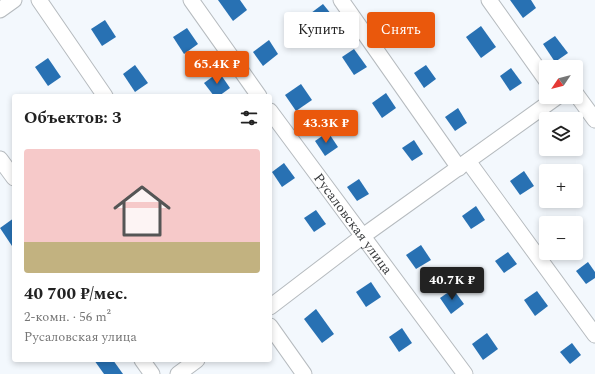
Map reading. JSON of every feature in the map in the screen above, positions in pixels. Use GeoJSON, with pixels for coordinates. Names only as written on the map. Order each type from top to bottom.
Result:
{"type":"FeatureCollection","features":[{"type":"Feature","properties":{"kind":"street"},"geometry":{"type":"LineString","coordinates":[[0,10],[14,0]]}},
{"type":"Feature","properties":{"kind":"street"},"geometry":{"type":"LineString","coordinates":[[39,0],[104,94]]}},
{"type":"Feature","properties":{"kind":"street"},"geometry":{"type":"LineString","coordinates":[[191,0],[258,94]]}},
{"type":"Feature","properties":{"kind":"street"},"geometry":{"type":"LineString","coordinates":[[341,0],[463,165],[595,335]]}},
{"type":"Feature","properties":{"kind":"street"},"geometry":{"type":"LineString","coordinates":[[489,0],[539,70]]}},
{"type":"Feature","properties":{"kind":"street"},"geometry":{"type":"LineString","coordinates":[[272,305],[362,236],[547,104]]}},
{"type":"Feature","properties":{"kind":"street"},"geometry":{"type":"LineString","coordinates":[[583,104],[595,120]]}},
{"type":"Feature","properties":{"kind":"street","name":"Русаловская улица"},"geometry":{"type":"LineString","coordinates":[[272,114],[464,374]]}},
{"type":"Feature","properties":{"kind":"street"},"geometry":{"type":"LineString","coordinates":[[0,159],[12,175]]}},
{"type":"Feature","properties":{"kind":"street"},"geometry":{"type":"LineString","coordinates":[[272,329],[304,374]]}},
{"type":"Feature","properties":{"kind":"street"},"geometry":{"type":"LineString","coordinates":[[143,362],[152,374]]}},
{"type":"Feature","properties":{"kind":"street"},"geometry":{"type":"LineString","coordinates":[[178,374],[194,362]]}},
{"type":"Feature","properties":{"kind":"building"},"geometry":{"type":"Polygon","coordinates":[[[218,0],[240,0],[247,10],[233,21],[218,0]]]}},
{"type":"Feature","properties":{"kind":"building"},"geometry":{"type":"Polygon","coordinates":[[[510,0],[531,0],[536,8],[523,18],[510,0]]]}},
{"type":"Feature","properties":{"kind":"building"},"geometry":{"type":"Polygon","coordinates":[[[323,4],[330,12],[312,12],[323,4]]]}},
{"type":"Feature","properties":{"kind":"building"},"geometry":{"type":"Polygon","coordinates":[[[105,20],[116,37],[102,46],[91,29],[105,20]]]}},
{"type":"Feature","properties":{"kind":"building"},"geometry":{"type":"Polygon","coordinates":[[[481,26],[496,47],[481,58],[466,37],[481,26]]]}},
{"type":"Feature","properties":{"kind":"building"},"geometry":{"type":"Polygon","coordinates":[[[187,28],[198,44],[184,54],[173,37],[187,28]]]}},
{"type":"Feature","properties":{"kind":"building"},"geometry":{"type":"Polygon","coordinates":[[[555,36],[568,53],[558,60],[554,60],[543,44],[555,36]]]}},
{"type":"Feature","properties":{"kind":"building"},"geometry":{"type":"Polygon","coordinates":[[[269,40],[278,54],[263,66],[253,52],[269,40]]]}},
{"type":"Feature","properties":{"kind":"building"},"geometry":{"type":"Polygon","coordinates":[[[354,49],[367,67],[354,75],[342,57],[354,49]]]}},
{"type":"Feature","properties":{"kind":"building"},"geometry":{"type":"Polygon","coordinates":[[[48,58],[61,77],[48,86],[35,67],[48,58]]]}},
{"type":"Feature","properties":{"kind":"building"},"geometry":{"type":"Polygon","coordinates":[[[135,65],[148,83],[135,92],[123,74],[135,65]]]}},
{"type":"Feature","properties":{"kind":"building"},"geometry":{"type":"Polygon","coordinates":[[[426,65],[436,79],[424,88],[414,73],[426,65]]]}},
{"type":"Feature","properties":{"kind":"building"},"geometry":{"type":"Polygon","coordinates":[[[511,68],[522,83],[510,91],[500,76],[511,68]]]}},
{"type":"Feature","properties":{"kind":"building"},"geometry":{"type":"Polygon","coordinates":[[[219,72],[230,88],[222,94],[212,94],[204,83],[219,72]]]}},
{"type":"Feature","properties":{"kind":"building"},"geometry":{"type":"Polygon","coordinates":[[[301,84],[312,100],[296,111],[285,95],[301,84]]]}},
{"type":"Feature","properties":{"kind":"building"},"geometry":{"type":"Polygon","coordinates":[[[386,93],[396,108],[382,118],[372,103],[386,93]]]}},
{"type":"Feature","properties":{"kind":"building"},"geometry":{"type":"Polygon","coordinates":[[[458,108],[467,123],[455,131],[445,117],[458,108]]]}},
{"type":"Feature","properties":{"kind":"building"},"geometry":{"type":"Polygon","coordinates":[[[328,132],[338,147],[325,156],[315,141],[328,132]]]}},
{"type":"Feature","properties":{"kind":"building"},"geometry":{"type":"Polygon","coordinates":[[[414,140],[423,154],[412,161],[402,148],[414,140]]]}},
{"type":"Feature","properties":{"kind":"building"},"geometry":{"type":"Polygon","coordinates":[[[284,163],[295,178],[282,187],[272,172],[284,163]]]}},
{"type":"Feature","properties":{"kind":"building"},"geometry":{"type":"Polygon","coordinates":[[[524,171],[534,186],[520,195],[510,181],[524,171]]]}},
{"type":"Feature","properties":{"kind":"building"},"geometry":{"type":"Polygon","coordinates":[[[359,179],[369,194],[357,201],[347,187],[359,179]]]}},
{"type":"Feature","properties":{"kind":"building"},"geometry":{"type":"Polygon","coordinates":[[[476,206],[485,220],[471,229],[462,216],[476,206]]]}},
{"type":"Feature","properties":{"kind":"building"},"geometry":{"type":"Polygon","coordinates":[[[316,210],[326,224],[314,232],[304,218],[316,210]]]}},
{"type":"Feature","properties":{"kind":"building"},"geometry":{"type":"Polygon","coordinates":[[[12,219],[12,246],[0,228],[12,219]]]}},
{"type":"Feature","properties":{"kind":"building"},"geometry":{"type":"Polygon","coordinates":[[[421,245],[431,260],[416,269],[406,255],[421,245]]]}},
{"type":"Feature","properties":{"kind":"building"},"geometry":{"type":"Polygon","coordinates":[[[508,252],[517,264],[504,273],[495,261],[508,252]]]}},
{"type":"Feature","properties":{"kind":"building"},"geometry":{"type":"Polygon","coordinates":[[[588,262],[595,272],[595,278],[586,284],[576,271],[588,262]]]}},
{"type":"Feature","properties":{"kind":"building"},"geometry":{"type":"Polygon","coordinates":[[[371,282],[381,297],[366,307],[356,292],[371,282]]]}},
{"type":"Feature","properties":{"kind":"building"},"geometry":{"type":"Polygon","coordinates":[[[453,289],[464,304],[451,314],[440,298],[453,289]]]}},
{"type":"Feature","properties":{"kind":"building"},"geometry":{"type":"Polygon","coordinates":[[[537,291],[548,306],[535,316],[524,300],[537,291]]]}},
{"type":"Feature","properties":{"kind":"building"},"geometry":{"type":"Polygon","coordinates":[[[316,309],[334,334],[322,343],[304,319],[316,309]]]}},
{"type":"Feature","properties":{"kind":"building"},"geometry":{"type":"Polygon","coordinates":[[[402,328],[412,343],[399,352],[389,337],[402,328]]]}},
{"type":"Feature","properties":{"kind":"building"},"geometry":{"type":"Polygon","coordinates":[[[487,333],[498,349],[483,360],[472,344],[487,333]]]}},
{"type":"Feature","properties":{"kind":"building"},"geometry":{"type":"Polygon","coordinates":[[[572,343],[581,355],[570,364],[560,352],[572,343]]]}},
{"type":"Feature","properties":{"kind":"building"},"geometry":{"type":"Polygon","coordinates":[[[95,362],[114,362],[123,374],[104,374],[95,362]]]}}]}
